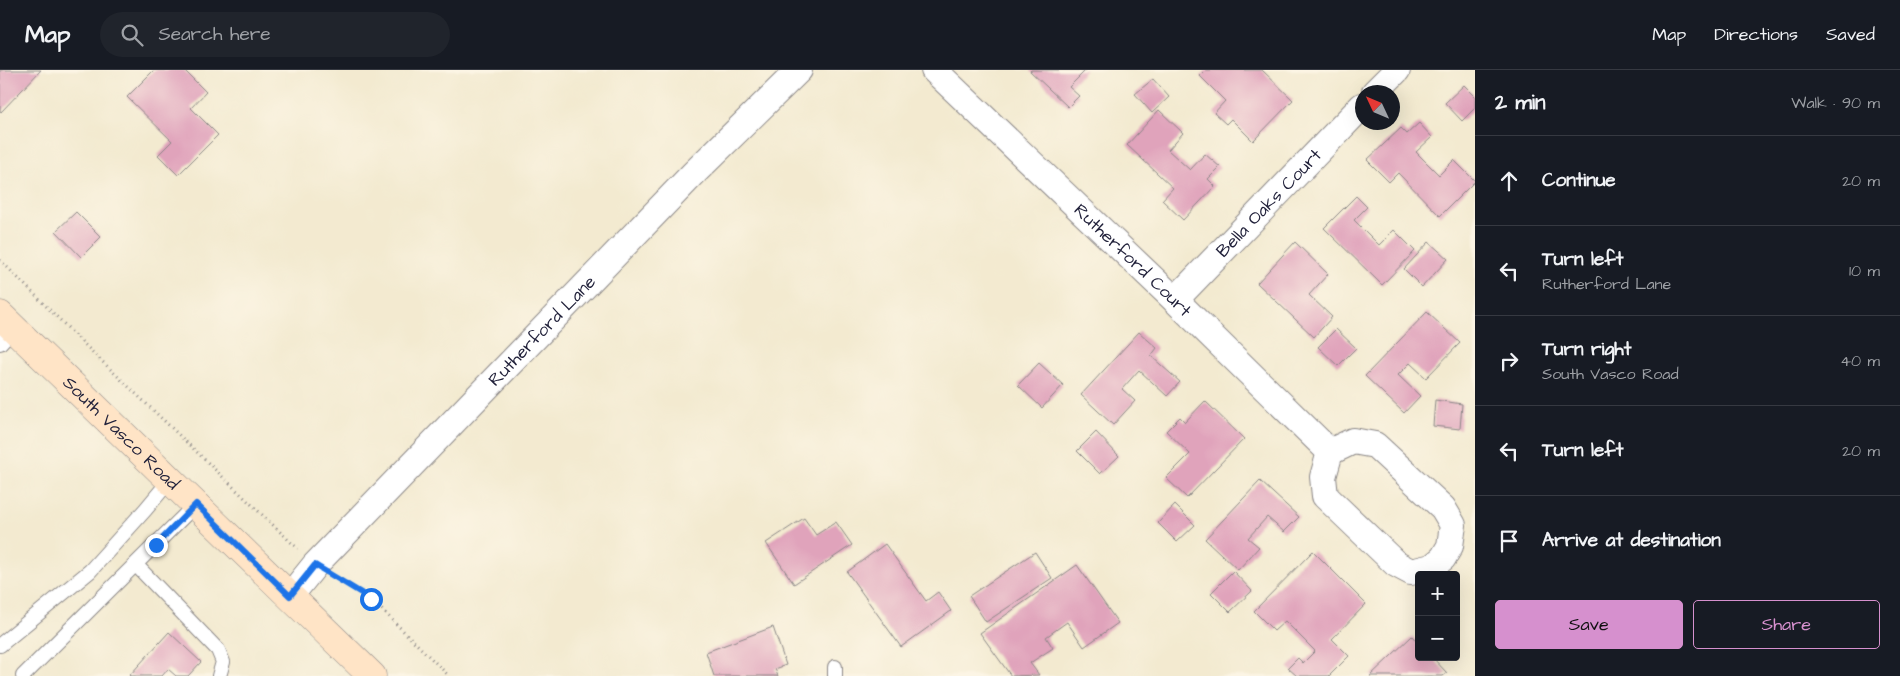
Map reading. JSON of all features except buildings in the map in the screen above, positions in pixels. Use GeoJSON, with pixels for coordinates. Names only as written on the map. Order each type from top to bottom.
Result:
{"type":"FeatureCollection","features":[{"type":"Feature","properties":{"kind":"main road","name":"South Vasco Road"},"geometry":{"type":"LineString","coordinates":[[5,328],[196,504],[372,676]]}},
{"type":"Feature","properties":{"kind":"street","name":"Rutherford Lane"},"geometry":{"type":"LineString","coordinates":[[290,596],[315,565],[694,173],[799,70]]}},
{"type":"Feature","properties":{"kind":"street","name":"Rutherford Court"},"geometry":{"type":"LineString","coordinates":[[934,70],[1175,300],[1330,452]]}},
{"type":"Feature","properties":{"kind":"street"},"geometry":{"type":"LineString","coordinates":[[1382,85],[1397,70]]}},
{"type":"Feature","properties":{"kind":"street","name":"Bella Oaks Court"},"geometry":{"type":"LineString","coordinates":[[1175,300],[1355,113]]}},
{"type":"Feature","properties":{"kind":"street"},"geometry":{"type":"LineString","coordinates":[[1353,441],[1375,445],[1443,508],[1453,525],[1450,546],[1443,558],[1432,567],[1411,572],[1396,564],[1325,496],[1323,477],[1330,452],[1353,441]]}},
{"type":"Feature","properties":{"kind":"lane"},"geometry":{"type":"LineString","coordinates":[[0,645],[90,571],[170,480]]}},
{"type":"Feature","properties":{"kind":"lane"},"geometry":{"type":"LineString","coordinates":[[23,676],[196,504]]}},
{"type":"Feature","properties":{"kind":"lane"},"geometry":{"type":"LineString","coordinates":[[136,565],[218,650],[223,662],[219,676]]}},
{"type":"Feature","properties":{"kind":"path"},"geometry":{"type":"LineString","coordinates":[[0,260],[315,565],[371,599],[449,676]]}},
{"type":"Feature","properties":{"kind":"route"},"geometry":{"type":"LineString","coordinates":[[156,545],[196,504],[290,596],[315,565],[371,599]]}}]}
